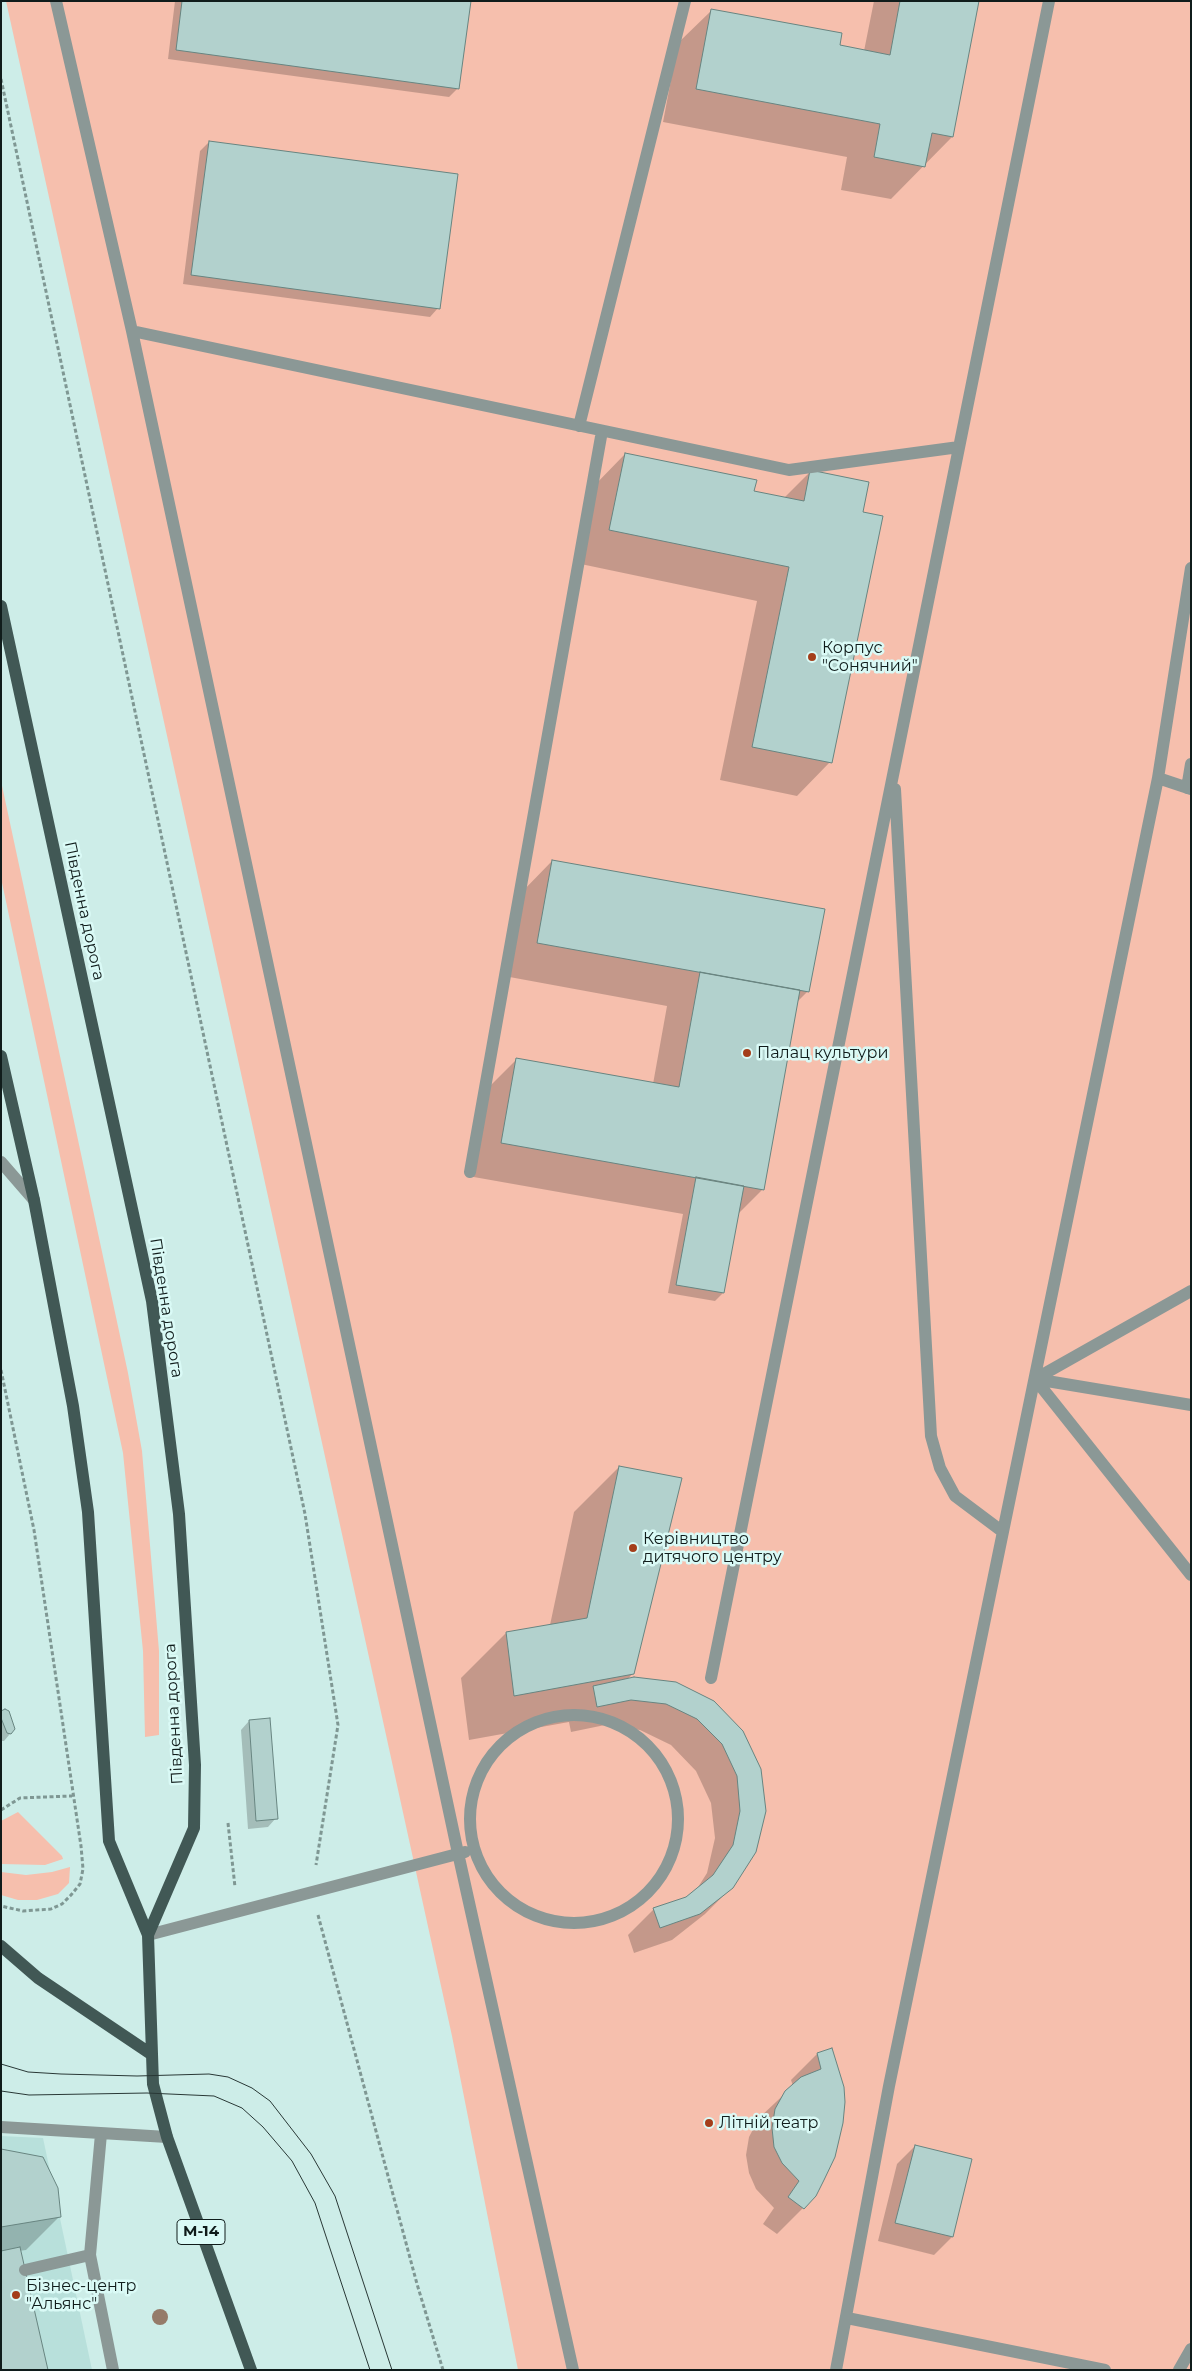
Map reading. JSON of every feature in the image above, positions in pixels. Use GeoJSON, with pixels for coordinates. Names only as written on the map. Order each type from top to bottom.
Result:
{"type":"FeatureCollection","features":[{"type":"Feature","properties":{"kind":"main road","name":"Південна дорога"},"geometry":{"type":"LineString","coordinates":[[1,606],[152,1300],[179,1514],[195,1765],[194,1828],[148,1935]]}},
{"type":"Feature","properties":{"kind":"main road"},"geometry":{"type":"LineString","coordinates":[[1,1056],[34,1200],[72,1406],[88,1512],[109,1841],[148,1935]]}},
{"type":"Feature","properties":{"kind":"main road","name":"М-14"},"geometry":{"type":"LineString","coordinates":[[148,1935],[153,2084],[167,2137],[251,2370]]}},
{"type":"Feature","properties":{"kind":"main road"},"geometry":{"type":"LineString","coordinates":[[1,1946],[38,1978],[151,2054]]}},
{"type":"Feature","properties":{"kind":"street"},"geometry":{"type":"LineString","coordinates":[[56,1],[132,331],[458,1853],[573,2370]]}},
{"type":"Feature","properties":{"kind":"street"},"geometry":{"type":"LineString","coordinates":[[579,426],[684,1]]}},
{"type":"Feature","properties":{"kind":"street"},"geometry":{"type":"LineString","coordinates":[[711,1678],[1049,1]]}},
{"type":"Feature","properties":{"kind":"street"},"geometry":{"type":"LineString","coordinates":[[132,331],[789,470],[959,447]]}},
{"type":"Feature","properties":{"kind":"street"},"geometry":{"type":"LineString","coordinates":[[470,1172],[602,431]]}},
{"type":"Feature","properties":{"kind":"street"},"geometry":{"type":"LineString","coordinates":[[836,2370],[889,2086],[1158,778],[1191,568]]}},
{"type":"Feature","properties":{"kind":"street"},"geometry":{"type":"LineString","coordinates":[[1158,778],[1189,789],[1191,764]]}},
{"type":"Feature","properties":{"kind":"street"},"geometry":{"type":"LineString","coordinates":[[894,771],[931,1436],[940,1468],[955,1496],[1003,1532]]}},
{"type":"Feature","properties":{"kind":"street"},"geometry":{"type":"LineString","coordinates":[[1,1162],[34,1200]]}},
{"type":"Feature","properties":{"kind":"street"},"geometry":{"type":"LineString","coordinates":[[1035,1379],[1191,1291]]}},
{"type":"Feature","properties":{"kind":"street"},"geometry":{"type":"LineString","coordinates":[[1035,1379],[1191,1405]]}},
{"type":"Feature","properties":{"kind":"street"},"geometry":{"type":"LineString","coordinates":[[1035,1379],[1191,1575]]}},
{"type":"Feature","properties":{"kind":"street"},"geometry":{"type":"LineString","coordinates":[[582,1715],[615,1723],[644,1741],[665,1768],[676,1800],[677,1835],[666,1869],[645,1896],[615,1916],[582,1924],[547,1921],[515,1907],[490,1882],[474,1851],[469,1817],[475,1784],[492,1754],[517,1731],[548,1718],[582,1715]]}},
{"type":"Feature","properties":{"kind":"street"},"geometry":{"type":"LineString","coordinates":[[148,1935],[458,1853],[474,1851]]}},
{"type":"Feature","properties":{"kind":"street"},"geometry":{"type":"LineString","coordinates":[[1,2127],[167,2137]]}},
{"type":"Feature","properties":{"kind":"street"},"geometry":{"type":"LineString","coordinates":[[101,2134],[90,2255],[113,2370]]}},
{"type":"Feature","properties":{"kind":"street"},"geometry":{"type":"LineString","coordinates":[[25,2270],[90,2255]]}},
{"type":"Feature","properties":{"kind":"street"},"geometry":{"type":"LineString","coordinates":[[847,2318],[1105,2370]]}},
{"type":"Feature","properties":{"kind":"street"},"geometry":{"type":"LineString","coordinates":[[1179,2370],[1191,2349]]}},
{"type":"Feature","properties":{"kind":"path"},"geometry":{"type":"LineString","coordinates":[[1,79],[305,1514],[338,1725],[312,1892],[414,2274],[443,2370]]}},
{"type":"Feature","properties":{"kind":"path"},"geometry":{"type":"LineString","coordinates":[[1,1370],[34,1530],[83,1869],[80,1884],[62,1904],[51,1909],[23,1911],[1,1906]]}},
{"type":"Feature","properties":{"kind":"path"},"geometry":{"type":"LineString","coordinates":[[1,1810],[20,1798],[73,1796]]}},
{"type":"Feature","properties":{"kind":"path"},"geometry":{"type":"LineString","coordinates":[[228,1823],[238,1911]]}},
{"type":"Feature","properties":{"kind":"shaded area"},"geometry":{"type":"Polygon","coordinates":[[[6,1],[1191,1],[1191,2370],[518,2370],[452,2036],[6,1]]]}},
{"type":"Feature","properties":{"kind":"shaded area"},"geometry":{"type":"Polygon","coordinates":[[[1,781],[128,1373],[142,1451],[159,1651],[159,1735],[145,1737],[143,1651],[123,1453],[1,878],[1,781]]]}},
{"type":"Feature","properties":{"kind":"shaded area"},"geometry":{"type":"Polygon","coordinates":[[[18,1812],[63,1859],[45,1865],[1,1864],[1,1821],[18,1812]]]}},
{"type":"Feature","properties":{"kind":"shaded area"},"geometry":{"type":"Polygon","coordinates":[[[70,1867],[69,1883],[58,1894],[37,1900],[18,1900],[1,1895],[1,1872],[26,1875],[52,1872],[70,1867]]]}},
{"type":"Feature","properties":{"kind":"shaded area"},"geometry":{"type":"Polygon","coordinates":[[[1,2136],[43,2138],[92,2370],[1,2370],[1,2136]]]}},
{"type":"Feature","properties":{"kind":"building"},"geometry":{"type":"Polygon","coordinates":[[[182,1],[471,1],[459,89],[176,50],[182,1]]]}},
{"type":"Feature","properties":{"kind":"building"},"geometry":{"type":"Polygon","coordinates":[[[900,1],[979,1],[953,137],[932,133],[925,167],[874,157],[880,124],[696,89],[711,9],[842,33],[840,45],[890,55],[900,1]]]}},
{"type":"Feature","properties":{"kind":"building"},"geometry":{"type":"Polygon","coordinates":[[[209,141],[458,174],[440,309],[191,275],[209,141]]]}},
{"type":"Feature","properties":{"kind":"building","name":"Корпус \"Сонячний\""},"geometry":{"type":"Polygon","coordinates":[[[625,453],[757,480],[754,491],[804,501],[810,470],[869,482],[863,512],[883,516],[832,763],[752,747],[789,567],[609,530],[625,453]]]}},
{"type":"Feature","properties":{"kind":"building"},"geometry":{"type":"Polygon","coordinates":[[[552,860],[825,909],[809,992],[537,943],[552,860]]]}},
{"type":"Feature","properties":{"kind":"building"},"geometry":{"type":"Polygon","coordinates":[[[700,972],[800,990],[764,1190],[501,1143],[516,1058],[679,1087],[700,972]]]}},
{"type":"Feature","properties":{"kind":"building"},"geometry":{"type":"Polygon","coordinates":[[[696,1177],[744,1186],[724,1293],[676,1285],[696,1177]]]}},
{"type":"Feature","properties":{"kind":"building","name":"Керівництво дитячого центру"},"geometry":{"type":"Polygon","coordinates":[[[619,1466],[682,1478],[634,1674],[514,1696],[506,1632],[587,1618],[619,1466]]]}},
{"type":"Feature","properties":{"kind":"building"},"geometry":{"type":"Polygon","coordinates":[[[634,1677],[676,1682],[714,1701],[743,1731],[761,1769],[766,1811],[756,1852],[733,1888],[700,1914],[660,1928],[653,1908],[686,1897],[713,1875],[733,1845],[740,1811],[737,1776],[722,1744],[697,1719],[666,1704],[631,1700],[597,1707],[593,1686],[634,1677]]]}},
{"type":"Feature","properties":{"kind":"building"},"geometry":{"type":"Polygon","coordinates":[[[5,1709],[9,1711],[15,1729],[11,1734],[7,1733],[1,1718],[1,1711],[5,1709]]]}},
{"type":"Feature","properties":{"kind":"building"},"geometry":{"type":"Polygon","coordinates":[[[270,1718],[278,1819],[256,1821],[249,1720],[270,1718]]]}},
{"type":"Feature","properties":{"kind":"building"},"geometry":{"type":"Polygon","coordinates":[[[832,2048],[844,2087],[843,2123],[835,2157],[816,2196],[804,2209],[788,2197],[799,2181],[782,2163],[774,2147],[772,2128],[775,2109],[785,2091],[801,2077],[821,2069],[817,2053],[832,2048]]]}},
{"type":"Feature","properties":{"kind":"building"},"geometry":{"type":"Polygon","coordinates":[[[915,2145],[972,2159],[953,2237],[895,2223],[915,2145]]]}},
{"type":"Feature","properties":{"kind":"building"},"geometry":{"type":"Polygon","coordinates":[[[1,2149],[43,2157],[58,2188],[61,2217],[1,2227],[1,2149]]]}},
{"type":"Feature","properties":{"kind":"building","name":"Бізнес-центр \"Альянс\""},"geometry":{"type":"Polygon","coordinates":[[[20,2247],[48,2370],[1,2370],[1,2251],[20,2247]]]}},
{"type":"Feature","properties":{"kind":"tram line"},"geometry":{"type":"LineString","coordinates":[[1,2064],[28,2072],[61,2074],[137,2076],[209,2074],[228,2077],[252,2088],[270,2101],[311,2154],[335,2196],[392,2370]]}},
{"type":"Feature","properties":{"kind":"tram line"},"geometry":{"type":"LineString","coordinates":[[1,2091],[29,2095],[147,2093],[214,2096],[242,2108],[263,2127],[292,2161],[315,2203],[370,2370]]}},
{"type":"Feature","properties":{"kind":"place","name":"Корпус \"Сонячний\""},"geometry":{"type":"Point","coordinates":[812,657]}},
{"type":"Feature","properties":{"kind":"place","name":"Палац культури"},"geometry":{"type":"Point","coordinates":[747,1053]}},
{"type":"Feature","properties":{"kind":"place","name":"Керівництво дитячого центру"},"geometry":{"type":"Point","coordinates":[633,1548]}},
{"type":"Feature","properties":{"kind":"place","name":"Літній театр"},"geometry":{"type":"Point","coordinates":[709,2123]}},
{"type":"Feature","properties":{"kind":"place","name":"Бізнес-центр \"Альянс\""},"geometry":{"type":"Point","coordinates":[16,2295]}}]}
